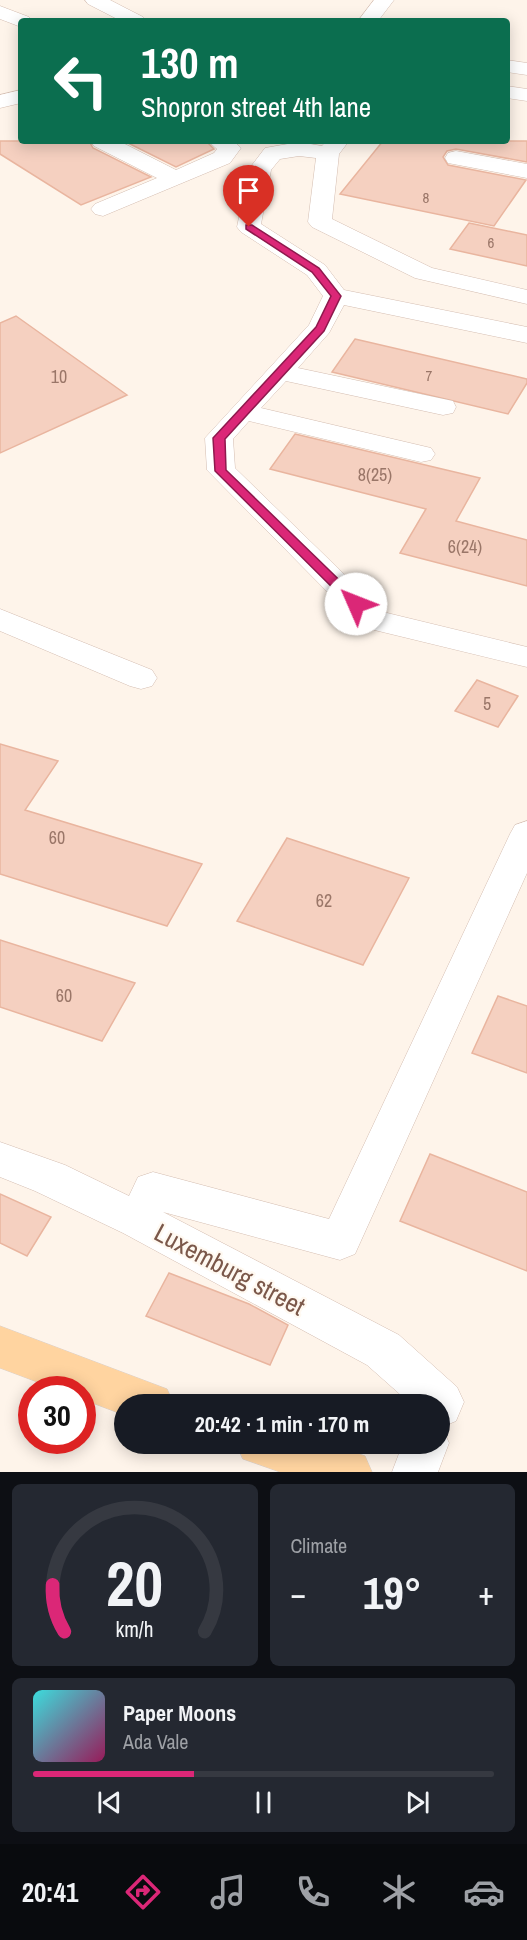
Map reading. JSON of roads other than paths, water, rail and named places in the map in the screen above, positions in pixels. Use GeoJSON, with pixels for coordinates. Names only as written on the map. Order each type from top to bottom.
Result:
{"type":"FeatureCollection","features":[{"type":"Feature","properties":{"kind":"main road"},"geometry":{"type":"LineString","coordinates":[[0,1347],[125,1394]]}},
{"type":"Feature","properties":{"kind":"main road"},"geometry":{"type":"LineString","coordinates":[[293,1454],[349,1472]]}},
{"type":"Feature","properties":{"kind":"street"},"geometry":{"type":"LineString","coordinates":[[94,0],[130,18]]}},
{"type":"Feature","properties":{"kind":"street"},"geometry":{"type":"LineString","coordinates":[[370,18],[384,0]]}},
{"type":"Feature","properties":{"kind":"street"},"geometry":{"type":"LineString","coordinates":[[0,12],[18,19]]}},
{"type":"Feature","properties":{"kind":"street"},"geometry":{"type":"LineString","coordinates":[[510,66],[527,69]]}},
{"type":"Feature","properties":{"kind":"street"},"geometry":{"type":"LineString","coordinates":[[510,92],[527,95]]}},
{"type":"Feature","properties":{"kind":"street"},"geometry":{"type":"LineString","coordinates":[[108,144],[175,178]]}},
{"type":"Feature","properties":{"kind":"street"},"geometry":{"type":"LineString","coordinates":[[103,209],[222,158],[230,148],[224,144]]}},
{"type":"Feature","properties":{"kind":"street"},"geometry":{"type":"LineString","coordinates":[[527,297],[424,273],[320,222],[333,147],[273,153],[260,169],[249,227],[316,270],[336,296],[527,335]]}},
{"type":"Feature","properties":{"kind":"street"},"geometry":{"type":"LineString","coordinates":[[456,158],[527,171]]}},
{"type":"Feature","properties":{"kind":"street"},"geometry":{"type":"LineString","coordinates":[[336,296],[320,328],[219,438],[221,471],[373,620],[527,657]]}},
{"type":"Feature","properties":{"kind":"street"},"geometry":{"type":"LineString","coordinates":[[282,372],[443,407]]}},
{"type":"Feature","properties":{"kind":"street"},"geometry":{"type":"LineString","coordinates":[[244,412],[421,454]]}},
{"type":"Feature","properties":{"kind":"street"},"geometry":{"type":"LineString","coordinates":[[0,620],[141,678]]}},
{"type":"Feature","properties":{"kind":"street"},"geometry":{"type":"LineString","coordinates":[[138,1221],[153,1190],[340,1241],[527,834]]}},
{"type":"Feature","properties":{"kind":"street","name":"Luxemburg street"},"geometry":{"type":"LineString","coordinates":[[0,1160],[50,1178],[138,1221],[383,1350],[432,1394]]}},
{"type":"Feature","properties":{"kind":"street"},"geometry":{"type":"LineString","coordinates":[[415,1472],[422,1454]]}}]}
